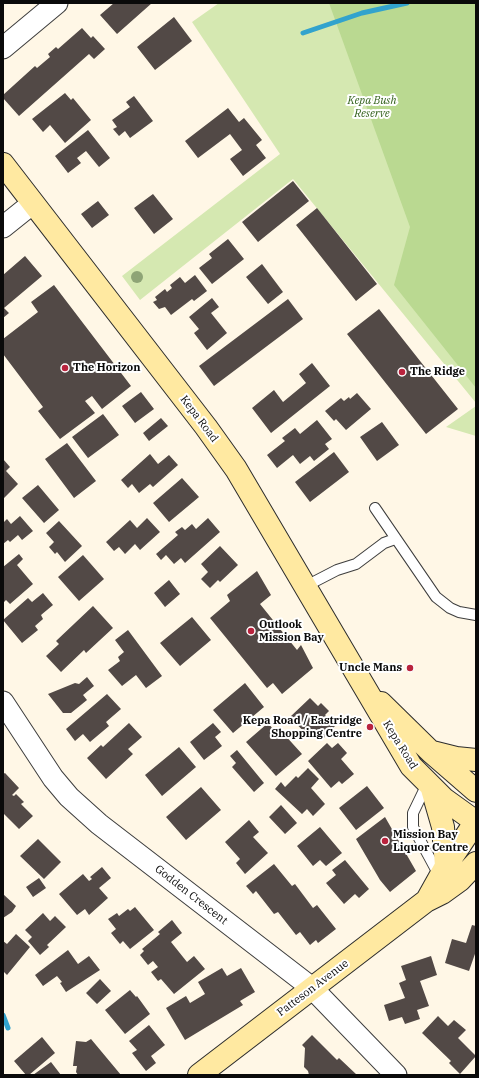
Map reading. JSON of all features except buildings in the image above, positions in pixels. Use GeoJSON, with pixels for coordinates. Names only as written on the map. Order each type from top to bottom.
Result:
{"type":"FeatureCollection","features":[{"type":"Feature","properties":{"kind":"main road","name":"Kepa Road"},"geometry":{"type":"LineString","coordinates":[[3,164],[236,468],[369,691],[401,751],[429,785],[457,810],[476,822]]}},
{"type":"Feature","properties":{"kind":"main road","name":"Kepa Road"},"geometry":{"type":"LineString","coordinates":[[369,691],[431,752],[476,791]]}},
{"type":"Feature","properties":{"kind":"main road"},"geometry":{"type":"LineString","coordinates":[[431,752],[456,758],[476,760]]}},
{"type":"Feature","properties":{"kind":"main road"},"geometry":{"type":"LineString","coordinates":[[429,785],[443,827],[456,874]]}},
{"type":"Feature","properties":{"kind":"main road","name":"Patteson Avenue"},"geometry":{"type":"LineString","coordinates":[[198,1075],[426,901],[442,893],[456,874],[476,822]]}},
{"type":"Feature","properties":{"kind":"main road","name":"Patteson Avenue"},"geometry":{"type":"LineString","coordinates":[[456,874],[476,863]]}},
{"type":"Feature","properties":{"kind":"street"},"geometry":{"type":"LineString","coordinates":[[3,48],[57,3]]}},
{"type":"Feature","properties":{"kind":"street"},"geometry":{"type":"LineString","coordinates":[[3,227],[33,204]]}},
{"type":"Feature","properties":{"kind":"street","name":"Godden Crescent"},"geometry":{"type":"LineString","coordinates":[[3,702],[53,778],[82,809],[312,988],[396,1075]]}},
{"type":"Feature","properties":{"kind":"lane"},"geometry":{"type":"LineString","coordinates":[[375,508],[395,539],[443,604],[460,612],[476,615]]}},
{"type":"Feature","properties":{"kind":"lane"},"geometry":{"type":"LineString","coordinates":[[306,586],[336,570],[356,564],[384,544],[395,539]]}},
{"type":"Feature","properties":{"kind":"lane"},"geometry":{"type":"LineString","coordinates":[[429,785],[413,813],[413,823],[456,874]]}},
{"type":"Feature","properties":{"kind":"green space","name":"Kepa Bush Reserve"},"geometry":{"type":"Polygon","coordinates":[[[219,3],[476,3],[476,403],[293,179],[140,300],[122,276],[280,154],[192,22],[219,3]]]}},
{"type":"Feature","properties":{"kind":"green space"},"geometry":{"type":"Polygon","coordinates":[[[329,3],[476,3],[476,388],[394,285],[410,227],[329,3]]]}},
{"type":"Feature","properties":{"kind":"green space"},"geometry":{"type":"Polygon","coordinates":[[[476,406],[476,436],[446,427],[476,406]]]}},
{"type":"Feature","properties":{"kind":"waterway"},"geometry":{"type":"LineString","coordinates":[[303,33],[362,13],[407,3]]}},
{"type":"Feature","properties":{"kind":"waterway"},"geometry":{"type":"LineString","coordinates":[[3,1015],[8,1028]]}},
{"type":"Feature","properties":{"kind":"place","name":"The Horizon"},"geometry":{"type":"Point","coordinates":[65,368]}},
{"type":"Feature","properties":{"kind":"place","name":"The Ridge"},"geometry":{"type":"Point","coordinates":[402,372]}},
{"type":"Feature","properties":{"kind":"place","name":"Outlook Mission Bay"},"geometry":{"type":"Point","coordinates":[251,631]}},
{"type":"Feature","properties":{"kind":"place","name":"Uncle Mans"},"geometry":{"type":"Point","coordinates":[410,668]}},
{"type":"Feature","properties":{"kind":"place","name":"Kepa Road / Eastridge Shopping Centre"},"geometry":{"type":"Point","coordinates":[370,727]}},
{"type":"Feature","properties":{"kind":"place","name":"Mission Bay Liquor Centre"},"geometry":{"type":"Point","coordinates":[385,841]}}]}
